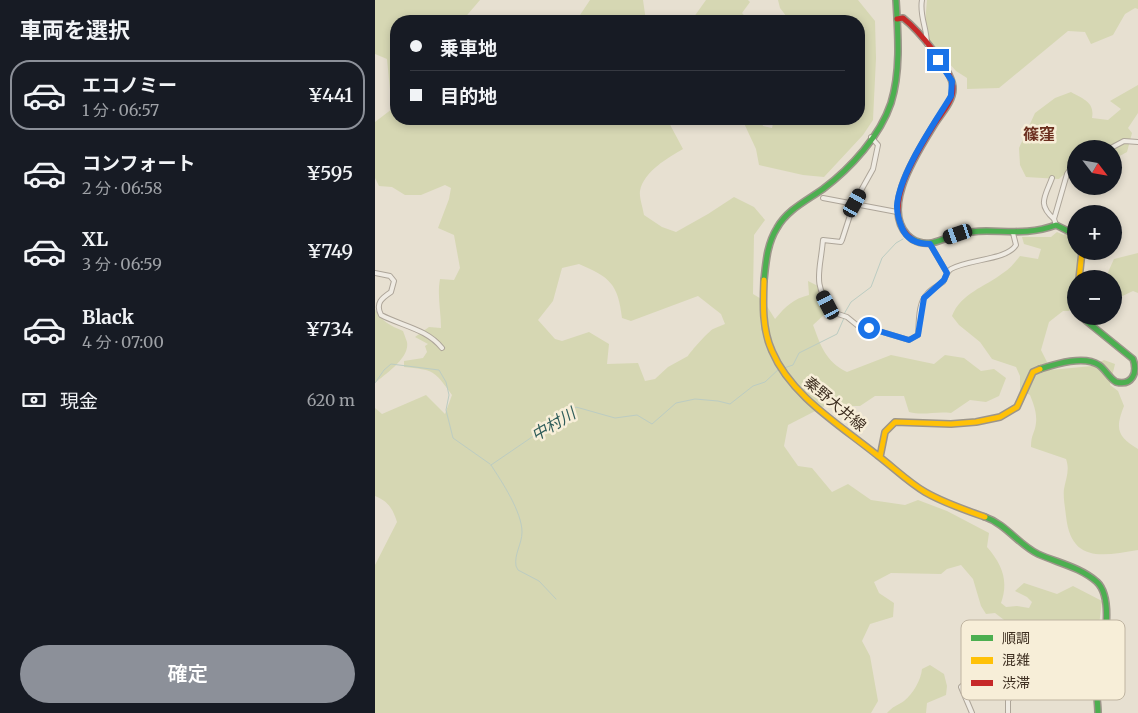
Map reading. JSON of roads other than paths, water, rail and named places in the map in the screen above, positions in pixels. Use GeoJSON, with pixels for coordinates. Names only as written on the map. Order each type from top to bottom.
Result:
{"type":"FeatureCollection","features":[{"type":"Feature","properties":{"kind":"main road","name":"秦野大井線"},"geometry":{"type":"LineString","coordinates":[[896,0],[897,18],[893,94],[888,110],[871,137],[841,174],[787,214],[773,234],[769,245],[762,294],[764,321],[769,346],[784,374],[801,394],[937,500],[987,516],[1001,523],[1036,553],[1082,571],[1098,583],[1105,595],[1106,620]]}},
{"type":"Feature","properties":{"kind":"main road"},"geometry":{"type":"LineString","coordinates":[[897,18],[903,18],[907,21],[927,44],[952,81],[953,91],[903,182],[897,212],[901,226],[909,238],[921,243],[930,244],[958,234],[979,232],[1033,233],[1055,222],[1067,230]]}},
{"type":"Feature","properties":{"kind":"main road"},"geometry":{"type":"LineString","coordinates":[[880,457],[885,432],[895,422],[947,423],[1004,416],[1021,402],[1033,372],[1046,366],[1090,361],[1103,368],[1111,379],[1116,382],[1128,382],[1136,373],[1137,366],[1133,359],[1091,325]]}},
{"type":"Feature","properties":{"kind":"main road","name":"秦野大井線"},"geometry":{"type":"LineString","coordinates":[[1097,700],[1098,713]]}},
{"type":"Feature","properties":{"kind":"street"},"geometry":{"type":"LineString","coordinates":[[922,0],[921,11],[927,34],[927,44]]}},
{"type":"Feature","properties":{"kind":"street"},"geometry":{"type":"LineString","coordinates":[[871,137],[878,145],[875,164],[855,203],[841,242],[823,240],[818,282],[832,312],[844,316],[863,330],[869,328],[909,340],[915,338],[918,335],[924,298],[944,280],[947,273],[961,265],[977,260],[997,258],[1012,250],[1015,245],[1013,233]]}},
{"type":"Feature","properties":{"kind":"street"},"geometry":{"type":"LineString","coordinates":[[1123,142],[1138,142]]}},
{"type":"Feature","properties":{"kind":"street"},"geometry":{"type":"LineString","coordinates":[[1055,222],[1067,174]]}},
{"type":"Feature","properties":{"kind":"street"},"geometry":{"type":"LineString","coordinates":[[1052,178],[1043,206],[1055,222]]}},
{"type":"Feature","properties":{"kind":"street"},"geometry":{"type":"LineString","coordinates":[[823,198],[897,212]]}},
{"type":"Feature","properties":{"kind":"street"},"geometry":{"type":"LineString","coordinates":[[930,244],[947,273]]}},
{"type":"Feature","properties":{"kind":"street"},"geometry":{"type":"LineString","coordinates":[[375,273],[390,276],[394,281],[391,292],[379,301],[379,313],[396,322],[424,332],[442,348]]}},
{"type":"Feature","properties":{"kind":"street"},"geometry":{"type":"LineString","coordinates":[[393,285],[399,287]]}},
{"type":"Feature","properties":{"kind":"street"},"geometry":{"type":"LineString","coordinates":[[966,700],[972,713]]}},
{"type":"Feature","properties":{"kind":"street"},"geometry":{"type":"LineString","coordinates":[[1008,700],[1008,713]]}},
{"type":"Feature","properties":{"kind":"waterway","name":"中村川"},"geometry":{"type":"LineString","coordinates":[[844,314],[851,302],[871,287],[882,258],[896,243],[903,239]]}},
{"type":"Feature","properties":{"kind":"waterway","name":"中村川"},"geometry":{"type":"LineString","coordinates":[[784,368],[793,365],[799,353],[837,334],[844,318]]}},
{"type":"Feature","properties":{"kind":"waterway","name":"中村川"},"geometry":{"type":"LineString","coordinates":[[375,383],[391,364],[439,370],[446,382],[449,395],[446,410],[453,438],[490,464]]}},
{"type":"Feature","properties":{"kind":"waterway","name":"中村川"},"geometry":{"type":"LineString","coordinates":[[491,465],[576,407],[615,418],[637,415],[652,424],[676,403],[695,399],[730,404],[753,386],[765,382],[780,368]]}},
{"type":"Feature","properties":{"kind":"waterway"},"geometry":{"type":"LineString","coordinates":[[491,465],[511,497],[519,515],[522,536],[516,557],[516,566],[518,570],[539,581],[556,599]]}},
{"type":"Feature","properties":{"kind":"district","name":"篠窪"},"geometry":{"type":"Point","coordinates":[1039,134]}}]}
